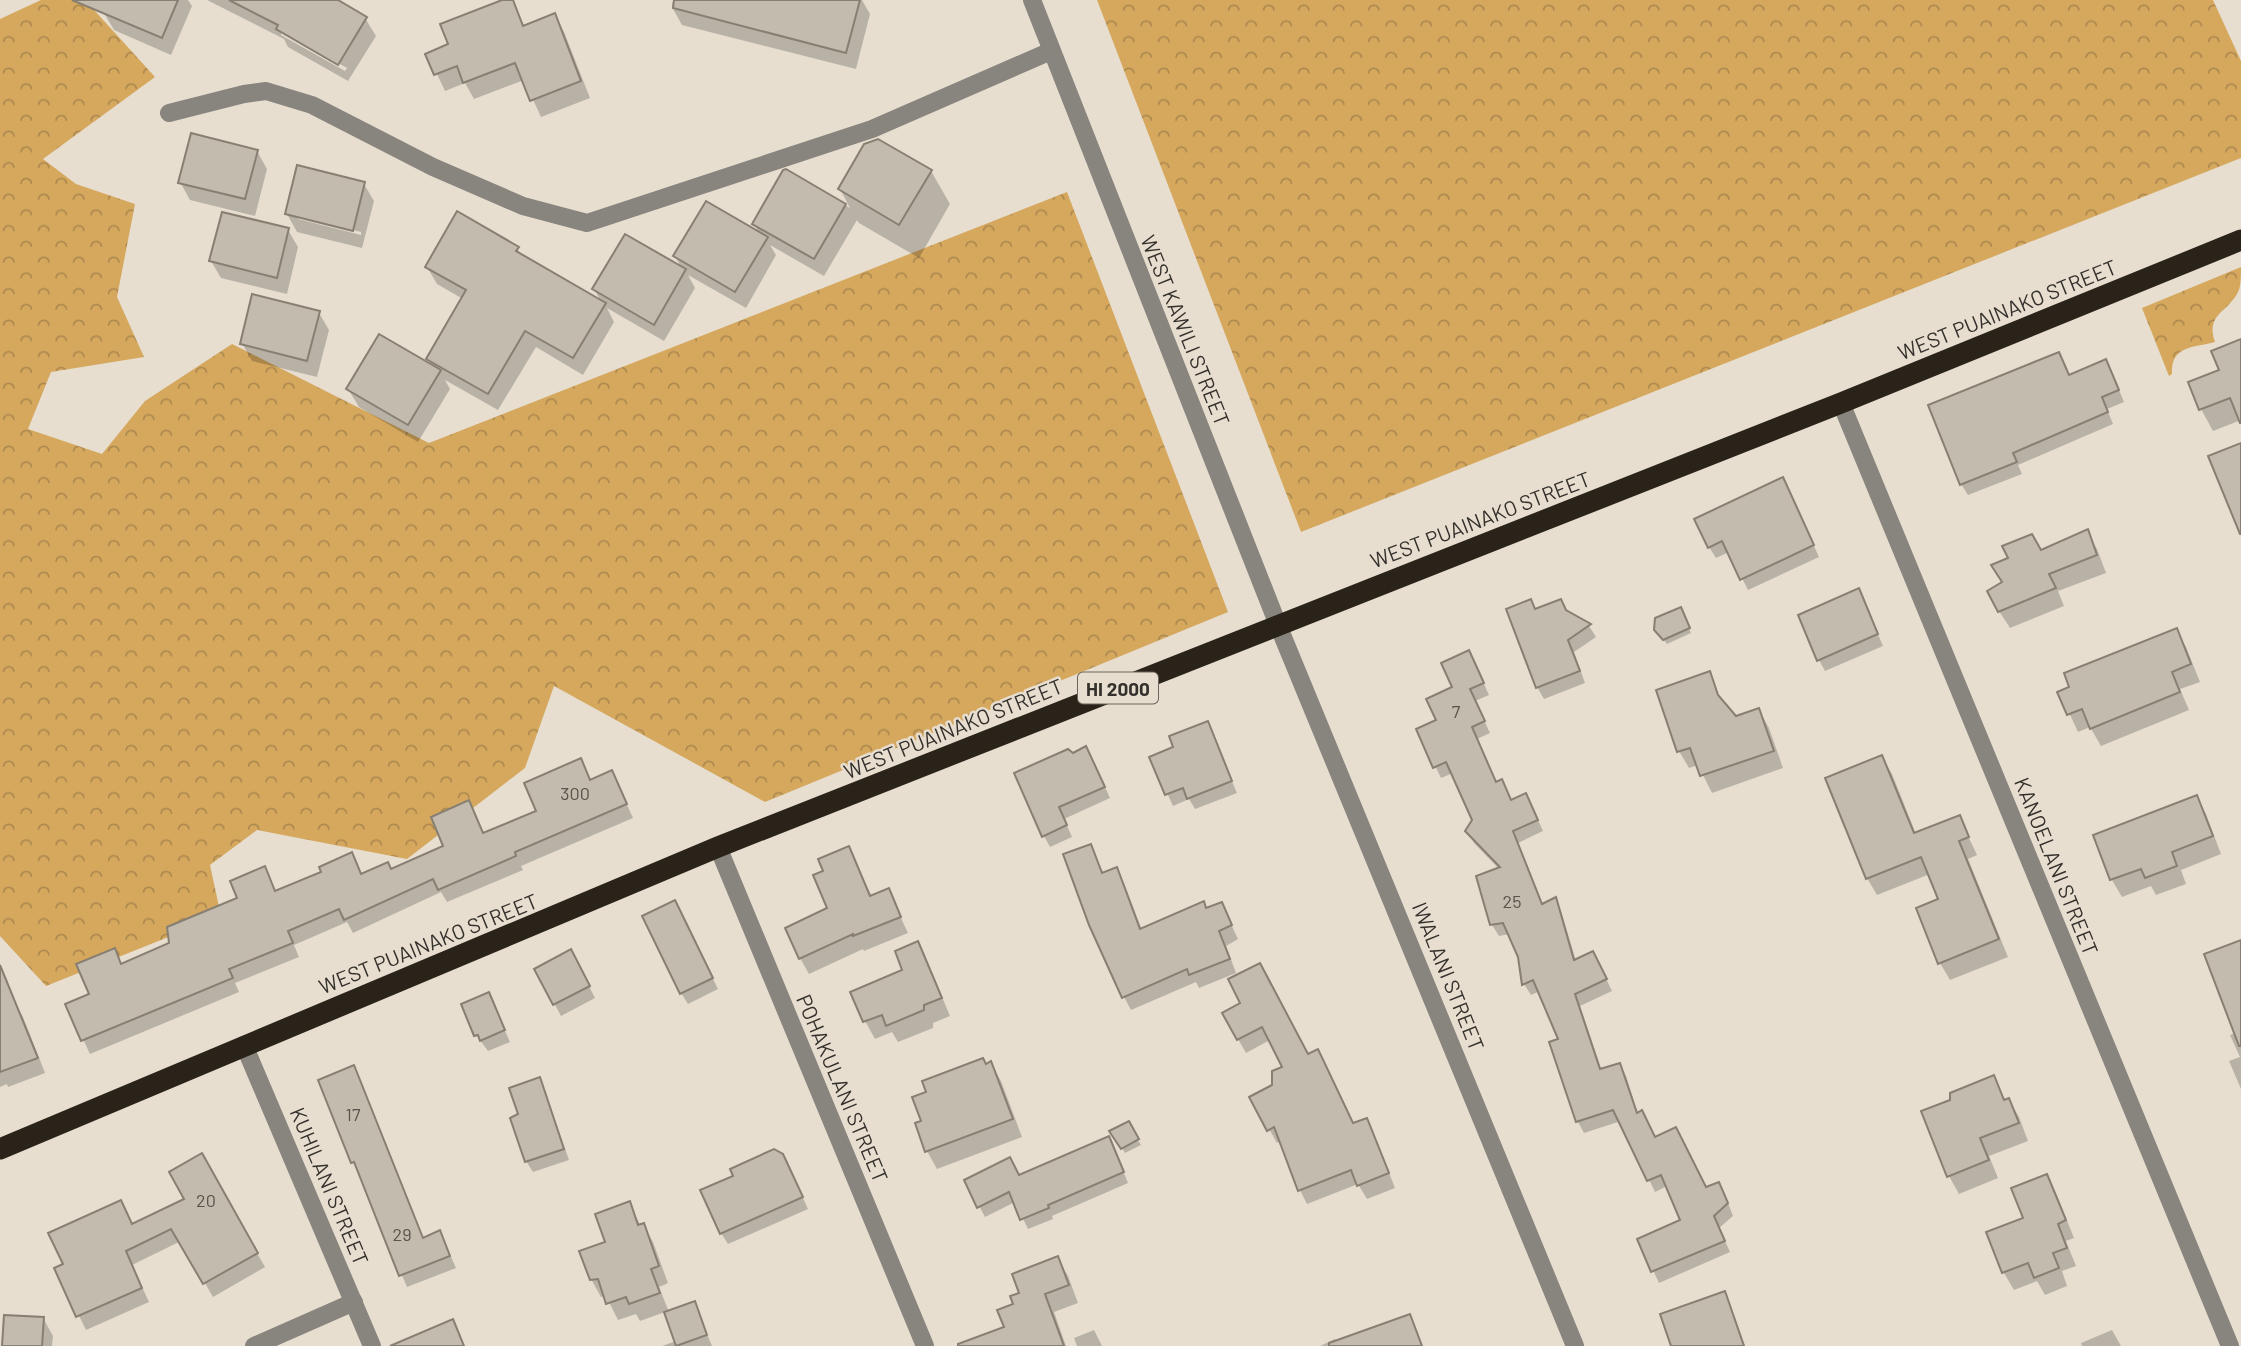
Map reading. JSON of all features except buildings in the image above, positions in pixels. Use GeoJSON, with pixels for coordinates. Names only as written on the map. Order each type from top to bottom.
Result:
{"type":"FeatureCollection","features":[{"type":"Feature","properties":{"kind":"highway","name":"WEST PUAINAKO STREET"},"geometry":{"type":"LineString","coordinates":[[0,1149],[718,847],[1841,403],[2241,240]]}},
{"type":"Feature","properties":{"kind":"street","name":"WEST KAWILI STREET"},"geometry":{"type":"LineString","coordinates":[[1030,0],[1278,625]]}},
{"type":"Feature","properties":{"kind":"street"},"geometry":{"type":"LineString","coordinates":[[169,113],[266,91],[312,105],[433,167],[523,206],[587,223],[872,129],[1051,51]]}},
{"type":"Feature","properties":{"kind":"street","name":"KANOELANI STREET"},"geometry":{"type":"LineString","coordinates":[[1841,403],[2230,1346]]}},
{"type":"Feature","properties":{"kind":"street","name":"IWALANI STREET"},"geometry":{"type":"LineString","coordinates":[[1278,625],[1576,1346]]}},
{"type":"Feature","properties":{"kind":"street","name":"POHAKULANI STREET"},"geometry":{"type":"LineString","coordinates":[[718,847],[925,1346]]}},
{"type":"Feature","properties":{"kind":"street","name":"KUHILANI STREET"},"geometry":{"type":"LineString","coordinates":[[244,1045],[372,1346]]}},
{"type":"Feature","properties":{"kind":"street"},"geometry":{"type":"LineString","coordinates":[[254,1346],[354,1302]]}},
{"type":"Feature","properties":{"kind":"green space"},"geometry":{"type":"Polygon","coordinates":[[[41,0],[85,0],[155,77],[43,159],[76,184],[135,204],[117,297],[144,357],[51,372],[28,429],[102,454],[145,401],[232,344],[429,443],[1067,192],[1228,612],[765,802],[554,686],[525,768],[407,859],[257,830],[210,865],[221,916],[46,986],[0,936],[0,19],[41,0]]]}},
{"type":"Feature","properties":{"kind":"green space"},"geometry":{"type":"Polygon","coordinates":[[[1097,0],[2213,0],[2241,61],[2241,158],[1301,532],[1097,0]]]}},
{"type":"Feature","properties":{"kind":"green space"},"geometry":{"type":"Polygon","coordinates":[[[2241,267],[2239,290],[2213,325],[2215,342],[2191,347],[2179,353],[2169,376],[2142,308],[2241,267]]]}}]}
